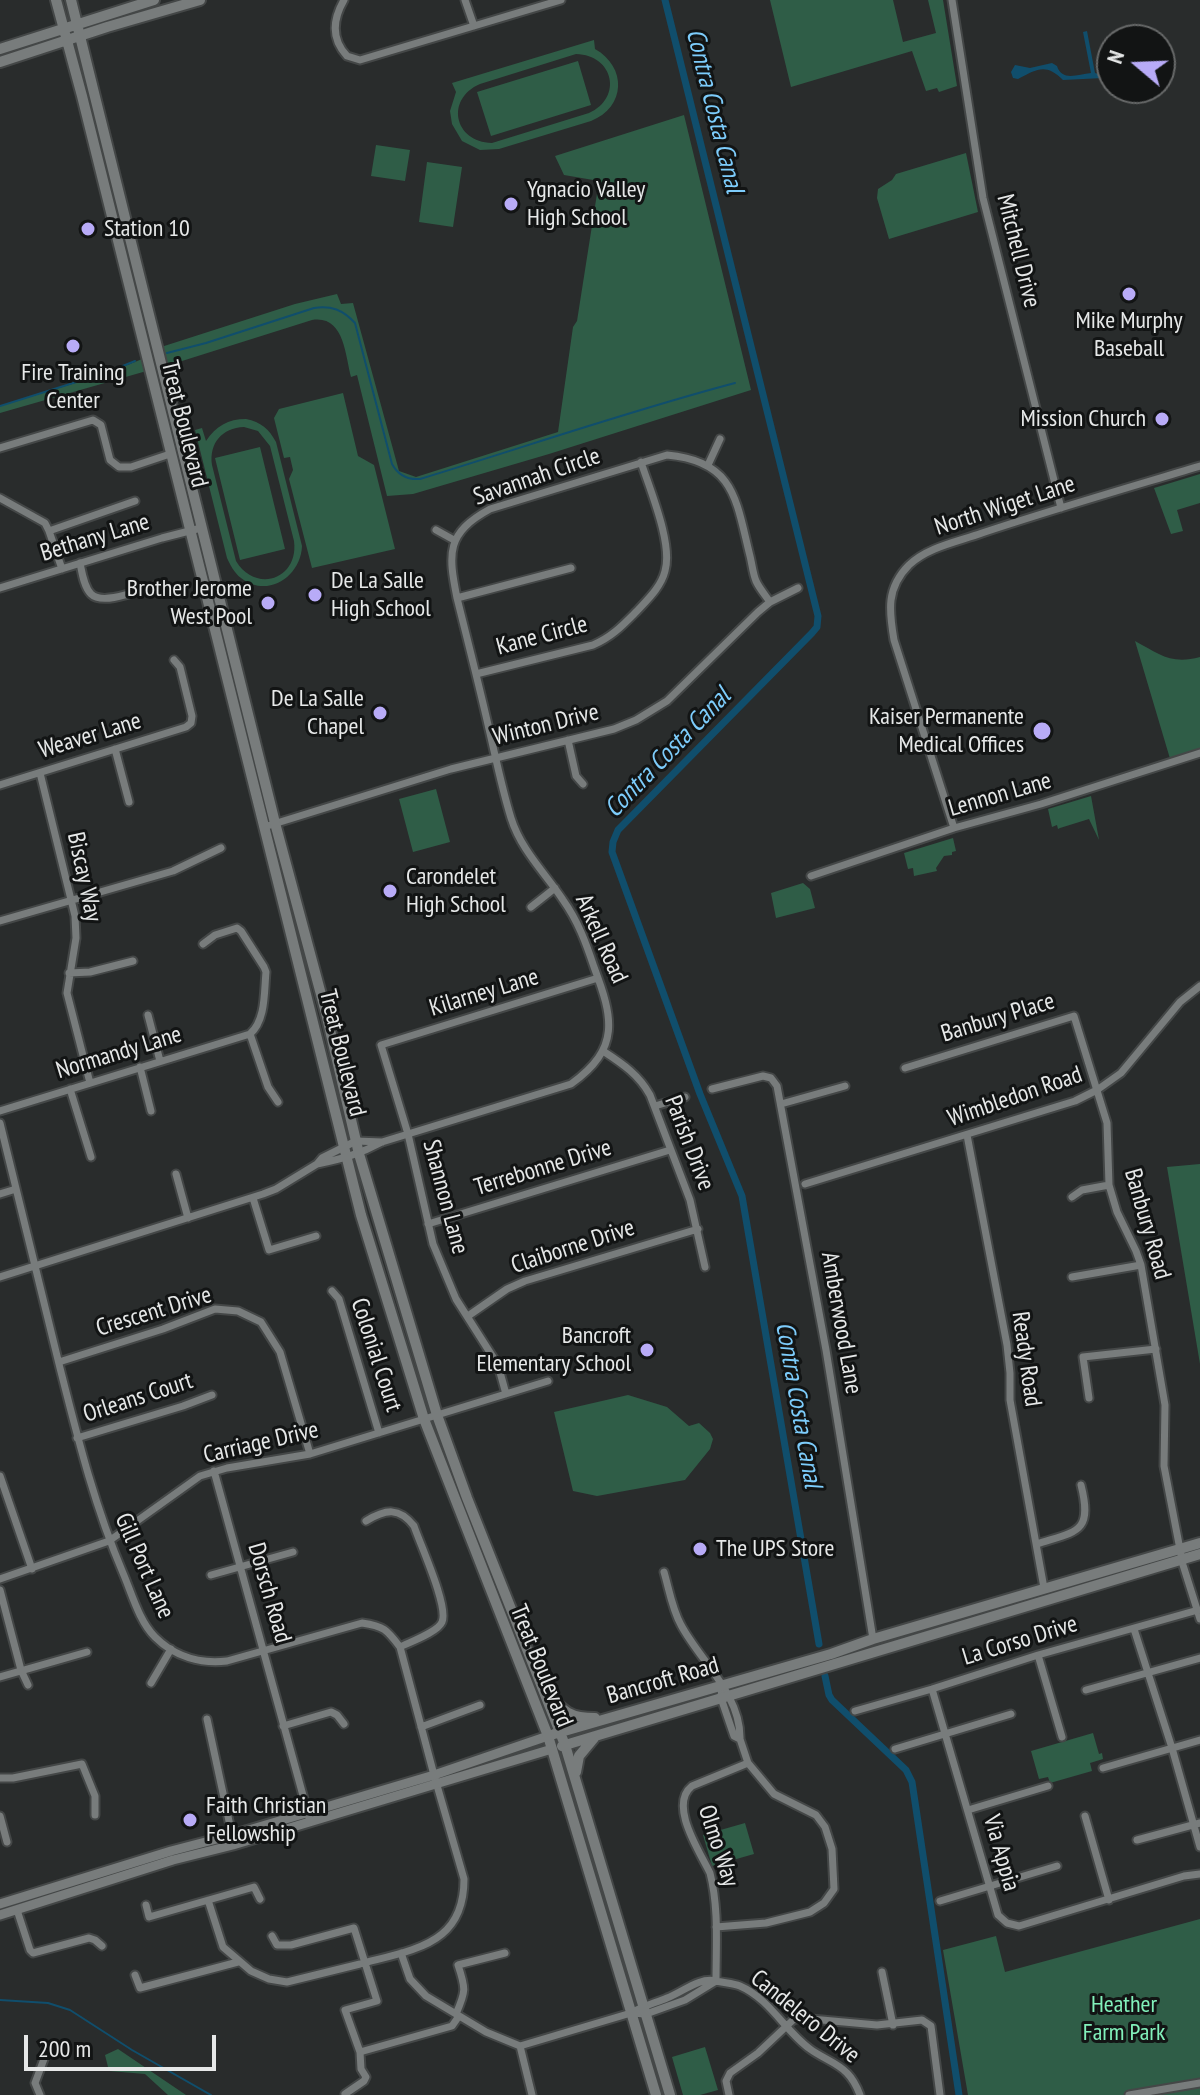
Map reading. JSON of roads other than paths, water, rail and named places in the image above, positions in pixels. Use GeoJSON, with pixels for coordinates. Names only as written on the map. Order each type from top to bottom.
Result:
{"type":"FeatureCollection","features":[{"type":"Feature","properties":{"kind":"main road","name":"Treat Boulevard"},"geometry":{"type":"LineString","coordinates":[[56,0],[314,1019],[345,1153],[377,1268],[424,1419],[548,1736],[656,2095]]}},
{"type":"Feature","properties":{"kind":"main road","name":"Treat Boulevard"},"geometry":{"type":"LineString","coordinates":[[71,0],[359,1154],[437,1415],[565,1745],[670,2095]]}},
{"type":"Feature","properties":{"kind":"main road"},"geometry":{"type":"LineString","coordinates":[[0,49],[154,0]]}},
{"type":"Feature","properties":{"kind":"main road"},"geometry":{"type":"LineString","coordinates":[[0,62],[200,0]]}},
{"type":"Feature","properties":{"kind":"main road","name":"Bancroft Road"},"geometry":{"type":"LineString","coordinates":[[552,1749],[857,1657],[1181,1554],[1200,1543]]}},
{"type":"Feature","properties":{"kind":"main road","name":"Bancroft Road"},"geometry":{"type":"LineString","coordinates":[[548,1736],[1044,1588],[1181,1554],[1200,1554]]}},
{"type":"Feature","properties":{"kind":"main road"},"geometry":{"type":"LineString","coordinates":[[857,1657],[873,1646],[873,1639]]}},
{"type":"Feature","properties":{"kind":"main road"},"geometry":{"type":"LineString","coordinates":[[544,1689],[572,1716],[605,1718]]}},
{"type":"Feature","properties":{"kind":"main road"},"geometry":{"type":"LineString","coordinates":[[575,1778],[579,1756],[596,1736]]}},
{"type":"Feature","properties":{"kind":"street"},"geometry":{"type":"LineString","coordinates":[[344,0],[337,11],[335,29],[342,51],[354,59],[367,58],[474,26],[543,2],[561,0]]}},
{"type":"Feature","properties":{"kind":"street"},"geometry":{"type":"LineString","coordinates":[[465,0],[474,26]]}},
{"type":"Feature","properties":{"kind":"street","name":"Mitchell Drive"},"geometry":{"type":"LineString","coordinates":[[952,0],[983,198],[1061,508]]}},
{"type":"Feature","properties":{"kind":"street"},"geometry":{"type":"LineString","coordinates":[[0,448],[93,420],[101,425],[110,460],[119,467],[131,467],[170,454]]}},
{"type":"Feature","properties":{"kind":"street"},"geometry":{"type":"LineString","coordinates":[[720,439],[708,465],[723,478],[735,496],[756,581],[770,602]]}},
{"type":"Feature","properties":{"kind":"street","name":"Savannah Circle"},"geometry":{"type":"LineString","coordinates":[[454,540],[473,518],[490,509],[641,462],[667,455],[689,457],[708,465]]}},
{"type":"Feature","properties":{"kind":"street","name":"Kane Circle"},"geometry":{"type":"LineString","coordinates":[[476,674],[593,645],[616,632],[656,591],[665,572],[667,547],[641,462]]}},
{"type":"Feature","properties":{"kind":"street","name":"North Wiget Lane"},"geometry":{"type":"LineString","coordinates":[[954,828],[894,640],[889,610],[895,586],[906,568],[922,554],[1200,466]]}},
{"type":"Feature","properties":{"kind":"street"},"geometry":{"type":"LineString","coordinates":[[0,512],[3,500],[45,523],[62,569]]}},
{"type":"Feature","properties":{"kind":"street"},"geometry":{"type":"LineString","coordinates":[[49,531],[135,501]]}},
{"type":"Feature","properties":{"kind":"street","name":"Bethany Lane"},"geometry":{"type":"LineString","coordinates":[[0,588],[201,528]]}},
{"type":"Feature","properties":{"kind":"street"},"geometry":{"type":"LineString","coordinates":[[436,530],[454,540],[450,562],[496,759]]}},
{"type":"Feature","properties":{"kind":"street"},"geometry":{"type":"LineString","coordinates":[[80,563],[92,595],[102,599],[154,586]]}},
{"type":"Feature","properties":{"kind":"street"},"geometry":{"type":"LineString","coordinates":[[457,598],[571,568]]}},
{"type":"Feature","properties":{"kind":"street","name":"Winton Drive"},"geometry":{"type":"LineString","coordinates":[[264,827],[451,769],[614,729],[636,720],[667,701],[770,602],[798,588]]}},
{"type":"Feature","properties":{"kind":"street","name":"Weaver Lane"},"geometry":{"type":"LineString","coordinates":[[0,785],[186,727],[191,723],[192,716],[180,667],[174,660]]}},
{"type":"Feature","properties":{"kind":"street"},"geometry":{"type":"LineString","coordinates":[[568,740],[576,776],[583,784]]}},
{"type":"Feature","properties":{"kind":"street"},"geometry":{"type":"LineString","coordinates":[[115,749],[129,802]]}},
{"type":"Feature","properties":{"kind":"street","name":"Lennon Lane"},"geometry":{"type":"LineString","coordinates":[[811,876],[954,828],[1041,804],[1200,753]]}},
{"type":"Feature","properties":{"kind":"street","name":"Arkell Road"},"geometry":{"type":"LineString","coordinates":[[496,759],[517,834],[582,933],[609,1013],[603,1051]]}},
{"type":"Feature","properties":{"kind":"street","name":"Biscay Way"},"geometry":{"type":"LineString","coordinates":[[40,773],[76,925],[67,993],[90,1083]]}},
{"type":"Feature","properties":{"kind":"street"},"geometry":{"type":"LineString","coordinates":[[0,921],[173,871],[221,848]]}},
{"type":"Feature","properties":{"kind":"street"},"geometry":{"type":"LineString","coordinates":[[531,907],[555,888]]}},
{"type":"Feature","properties":{"kind":"street"},"geometry":{"type":"LineString","coordinates":[[203,944],[215,935],[237,928],[261,961],[266,972],[260,1021],[250,1034],[268,1087],[278,1102]]}},
{"type":"Feature","properties":{"kind":"street"},"geometry":{"type":"LineString","coordinates":[[69,973],[90,972],[133,961]]}},
{"type":"Feature","properties":{"kind":"street","name":"Kilarney Lane"},"geometry":{"type":"LineString","coordinates":[[381,1045],[598,978]]}},
{"type":"Feature","properties":{"kind":"street","name":"Wimbledon Road"},"geometry":{"type":"LineString","coordinates":[[805,1184],[1075,1101],[1097,1090],[1121,1073],[1180,1002],[1200,986]]}},
{"type":"Feature","properties":{"kind":"street"},"geometry":{"type":"LineString","coordinates":[[148,1015],[160,1061]]}},
{"type":"Feature","properties":{"kind":"street","name":"Banbury Place"},"geometry":{"type":"LineString","coordinates":[[905,1068],[1074,1016],[1097,1090]]}},
{"type":"Feature","properties":{"kind":"street","name":"Normandy Lane"},"geometry":{"type":"LineString","coordinates":[[0,1111],[250,1034]]}},
{"type":"Feature","properties":{"kind":"street","name":"Shannon Lane"},"geometry":{"type":"LineString","coordinates":[[381,1045],[408,1134],[433,1244],[448,1282],[498,1365],[506,1394]]}},
{"type":"Feature","properties":{"kind":"street"},"geometry":{"type":"LineString","coordinates":[[0,1277],[253,1198],[276,1189],[317,1164],[345,1153],[359,1154],[382,1142],[571,1084],[594,1065],[603,1051]]}},
{"type":"Feature","properties":{"kind":"street","name":"Parish Drive"},"geometry":{"type":"LineString","coordinates":[[603,1051],[633,1072],[643,1083],[655,1106],[690,1200],[705,1267]]}},
{"type":"Feature","properties":{"kind":"street"},"geometry":{"type":"LineString","coordinates":[[140,1067],[151,1111]]}},
{"type":"Feature","properties":{"kind":"street","name":"Amberwood Lane"},"geometry":{"type":"LineString","coordinates":[[712,1089],[767,1076],[777,1086],[826,1350],[873,1639]]}},
{"type":"Feature","properties":{"kind":"street"},"geometry":{"type":"LineString","coordinates":[[781,1104],[845,1086]]}},
{"type":"Feature","properties":{"kind":"street"},"geometry":{"type":"LineString","coordinates":[[70,1089],[91,1157]]}},
{"type":"Feature","properties":{"kind":"street","name":"Banbury Road"},"geometry":{"type":"LineString","coordinates":[[1097,1090],[1107,1123],[1109,1185],[1117,1212],[1141,1265],[1165,1405],[1164,1466],[1181,1554],[1199,1614]]}},
{"type":"Feature","properties":{"kind":"street"},"geometry":{"type":"LineString","coordinates":[[655,1106],[685,1097]]}},
{"type":"Feature","properties":{"kind":"street","name":"Gill Port Lane"},"geometry":{"type":"LineString","coordinates":[[0,1123],[77,1438],[109,1541],[154,1636],[189,1658],[214,1663],[362,1623],[387,1630],[400,1647]]}},
{"type":"Feature","properties":{"kind":"street","name":"Ready Road"},"geometry":{"type":"LineString","coordinates":[[967,1135],[1007,1345],[1010,1400],[1044,1588]]}},
{"type":"Feature","properties":{"kind":"street"},"geometry":{"type":"LineString","coordinates":[[345,1153],[356,1141],[382,1142]]}},
{"type":"Feature","properties":{"kind":"street","name":"Terrebonne Drive"},"geometry":{"type":"LineString","coordinates":[[428,1224],[670,1150]]}},
{"type":"Feature","properties":{"kind":"street"},"geometry":{"type":"LineString","coordinates":[[176,1174],[188,1218]]}},
{"type":"Feature","properties":{"kind":"street"},"geometry":{"type":"LineString","coordinates":[[1072,1197],[1082,1190],[1109,1185]]}},
{"type":"Feature","properties":{"kind":"street"},"geometry":{"type":"LineString","coordinates":[[0,1194],[16,1189]]}},
{"type":"Feature","properties":{"kind":"street"},"geometry":{"type":"LineString","coordinates":[[253,1198],[269,1250],[316,1236]]}},
{"type":"Feature","properties":{"kind":"street","name":"Claiborne Drive"},"geometry":{"type":"LineString","coordinates":[[468,1316],[507,1289],[525,1281],[698,1229]]}},
{"type":"Feature","properties":{"kind":"street"},"geometry":{"type":"LineString","coordinates":[[1072,1277],[1141,1265]]}},
{"type":"Feature","properties":{"kind":"street","name":"Colonial Court"},"geometry":{"type":"LineString","coordinates":[[332,1291],[339,1299],[379,1433]]}},
{"type":"Feature","properties":{"kind":"street","name":"Crescent Drive"},"geometry":{"type":"LineString","coordinates":[[59,1362],[215,1309],[238,1311],[261,1322],[280,1352],[310,1454]]}},
{"type":"Feature","properties":{"kind":"street"},"geometry":{"type":"LineString","coordinates":[[1089,1398],[1083,1357],[1156,1349]]}},
{"type":"Feature","properties":{"kind":"street","name":"Carriage Drive"},"geometry":{"type":"LineString","coordinates":[[0,1579],[109,1541],[200,1476],[310,1454],[548,1381]]}},
{"type":"Feature","properties":{"kind":"street","name":"Orleans Court"},"geometry":{"type":"LineString","coordinates":[[77,1438],[212,1395]]}},
{"type":"Feature","properties":{"kind":"street","name":"Dorsch Road"},"geometry":{"type":"LineString","coordinates":[[214,1471],[309,1816]]}},
{"type":"Feature","properties":{"kind":"street"},"geometry":{"type":"LineString","coordinates":[[0,1476],[32,1569]]}},
{"type":"Feature","properties":{"kind":"street"},"geometry":{"type":"LineString","coordinates":[[1037,1544],[1079,1528],[1086,1518],[1081,1485]]}},
{"type":"Feature","properties":{"kind":"street"},"geometry":{"type":"LineString","coordinates":[[208,1900],[223,1947],[238,1962],[269,1979],[287,1982],[401,1953],[434,1940],[455,1919],[464,1897],[464,1879],[400,1647],[434,1630],[442,1622],[444,1607],[414,1526],[407,1518],[392,1511],[377,1514],[366,1521]]}},
{"type":"Feature","properties":{"kind":"street"},"geometry":{"type":"LineString","coordinates":[[211,1575],[293,1552]]}},
{"type":"Feature","properties":{"kind":"street"},"geometry":{"type":"LineString","coordinates":[[664,1572],[680,1623],[722,1684],[734,1736],[740,1739],[748,1763],[774,1794],[816,1815],[825,1827],[832,1849],[834,1889],[824,1903],[810,1912],[766,1923],[716,1927]]}},
{"type":"Feature","properties":{"kind":"street"},"geometry":{"type":"LineString","coordinates":[[0,1590],[21,1670],[28,1685]]}},
{"type":"Feature","properties":{"kind":"street","name":"La Corso Drive"},"geometry":{"type":"LineString","coordinates":[[855,1711],[1038,1655],[1199,1614]]}},
{"type":"Feature","properties":{"kind":"street"},"geometry":{"type":"LineString","coordinates":[[1134,1629],[1197,1824],[1200,1847]]}},
{"type":"Feature","properties":{"kind":"street"},"geometry":{"type":"LineString","coordinates":[[151,1683],[171,1649]]}},
{"type":"Feature","properties":{"kind":"street"},"geometry":{"type":"LineString","coordinates":[[0,1677],[87,1652]]}},
{"type":"Feature","properties":{"kind":"street"},"geometry":{"type":"LineString","coordinates":[[1038,1655],[1062,1737]]}},
{"type":"Feature","properties":{"kind":"street"},"geometry":{"type":"LineString","coordinates":[[1086,1690],[1200,1658]]}},
{"type":"Feature","properties":{"kind":"street","name":"Via Appia"},"geometry":{"type":"LineString","coordinates":[[932,1689],[998,1915],[1007,1923],[1019,1926],[1184,1876],[1200,1874]]}},
{"type":"Feature","properties":{"kind":"street"},"geometry":{"type":"LineString","coordinates":[[421,1727],[480,1705]]}},
{"type":"Feature","properties":{"kind":"street"},"geometry":{"type":"LineString","coordinates":[[283,1726],[331,1712],[344,1724]]}},
{"type":"Feature","properties":{"kind":"street"},"geometry":{"type":"LineString","coordinates":[[895,1749],[1011,1714]]}},
{"type":"Feature","properties":{"kind":"street"},"geometry":{"type":"LineString","coordinates":[[207,1719],[232,1835]]}},
{"type":"Feature","properties":{"kind":"street","name":"Bancroft Road"},"geometry":{"type":"LineString","coordinates":[[435,1780],[548,1736]]}},
{"type":"Feature","properties":{"kind":"street"},"geometry":{"type":"LineString","coordinates":[[1103,1768],[1200,1740]]}},
{"type":"Feature","properties":{"kind":"street","name":"Bancroft Road"},"geometry":{"type":"LineString","coordinates":[[0,1904],[171,1851],[552,1749]]}},
{"type":"Feature","properties":{"kind":"street","name":"Olmo Way"},"geometry":{"type":"LineString","coordinates":[[716,1981],[715,1899],[710,1873],[685,1822],[682,1802],[685,1791],[692,1786],[748,1763]]}},
{"type":"Feature","properties":{"kind":"street"},"geometry":{"type":"LineString","coordinates":[[0,1778],[82,1764],[95,1796],[95,1815]]}},
{"type":"Feature","properties":{"kind":"street"},"geometry":{"type":"LineString","coordinates":[[968,1810],[1048,1786]]}},
{"type":"Feature","properties":{"kind":"street"},"geometry":{"type":"LineString","coordinates":[[0,1816],[7,1842]]}},
{"type":"Feature","properties":{"kind":"street","name":"Bancroft Road"},"geometry":{"type":"LineString","coordinates":[[0,1915],[173,1860],[233,1845],[309,1816]]}},
{"type":"Feature","properties":{"kind":"street"},"geometry":{"type":"LineString","coordinates":[[1085,1816],[1109,1900]]}},
{"type":"Feature","properties":{"kind":"street"},"geometry":{"type":"LineString","coordinates":[[1137,1840],[1197,1824]]}},
{"type":"Feature","properties":{"kind":"street"},"geometry":{"type":"LineString","coordinates":[[940,1901],[1057,1866]]}},
{"type":"Feature","properties":{"kind":"street"},"geometry":{"type":"LineString","coordinates":[[146,1905],[149,1917],[254,1887],[260,1899]]}},
{"type":"Feature","properties":{"kind":"street"},"geometry":{"type":"LineString","coordinates":[[17,1910],[33,1953],[89,1938],[102,1946]]}},
{"type":"Feature","properties":{"kind":"street"},"geometry":{"type":"LineString","coordinates":[[272,1936],[277,1945],[291,1945],[354,1928],[377,2001],[345,2010],[366,2077],[345,2094]]}},
{"type":"Feature","properties":{"kind":"street"},"geometry":{"type":"LineString","coordinates":[[401,1953],[410,1979],[426,1996],[486,2032],[520,2046],[532,2095]]}},
{"type":"Feature","properties":{"kind":"street"},"geometry":{"type":"LineString","coordinates":[[360,2052],[452,2026],[465,1986],[458,1965],[505,1953]]}},
{"type":"Feature","properties":{"kind":"street"},"geometry":{"type":"LineString","coordinates":[[135,1975],[140,1988],[238,1962]]}},
{"type":"Feature","properties":{"kind":"street"},"geometry":{"type":"LineString","coordinates":[[882,1972],[893,2025]]}},
{"type":"Feature","properties":{"kind":"street","name":"Candelero Drive"},"geometry":{"type":"LineString","coordinates":[[520,2046],[685,2000],[716,1981],[739,1986],[775,2012],[810,2049],[845,2070],[860,2095]]}},
{"type":"Feature","properties":{"kind":"street"},"geometry":{"type":"LineString","coordinates":[[729,2095],[726,2081],[730,2073],[787,2026],[800,2018],[810,2018],[893,2025],[922,2020],[931,2026],[940,2095]]}},
{"type":"Feature","properties":{"kind":"street"},"geometry":{"type":"LineString","coordinates":[[40,2095],[35,2083],[44,2059]]}},
{"type":"Feature","properties":{"kind":"street"},"geometry":{"type":"LineString","coordinates":[[1129,2095],[1200,2083]]}},
{"type":"Feature","properties":{"kind":"water"},"geometry":{"type":"Polygon","coordinates":[[[1087,31],[1096,78],[1063,80],[1051,71],[1041,69],[1018,79],[1013,78],[1011,72],[1015,65],[1030,68],[1052,63],[1067,76],[1091,73],[1083,32],[1087,31]]]}},
{"type":"Feature","properties":{"kind":"waterway","name":"Contra Costa Canal"},"geometry":{"type":"LineString","coordinates":[[665,0],[818,616],[817,627],[812,633],[618,830],[612,852],[700,1094],[742,1196],[819,1644]]}},
{"type":"Feature","properties":{"kind":"waterway"},"geometry":{"type":"LineString","coordinates":[[167,353],[314,308],[326,307],[341,312],[355,323],[392,464],[403,476],[411,479],[420,479],[735,383]]}},
{"type":"Feature","properties":{"kind":"waterway"},"geometry":{"type":"LineString","coordinates":[[0,406],[135,361]]}},
{"type":"Feature","properties":{"kind":"waterway","name":"Contra Costa Canal"},"geometry":{"type":"LineString","coordinates":[[825,1676],[832,1700],[906,1770],[912,1782],[959,2095]]}},
{"type":"Feature","properties":{"kind":"waterway"},"geometry":{"type":"LineString","coordinates":[[0,2000],[48,2003],[70,2010],[211,2095]]}},
{"type":"Feature","properties":{"kind":"place","name":"Ygnacio Valley High School"},"geometry":{"type":"Point","coordinates":[511,204]}},
{"type":"Feature","properties":{"kind":"place","name":"Station 10"},"geometry":{"type":"Point","coordinates":[88,229]}},
{"type":"Feature","properties":{"kind":"place","name":"Mike Murphy Baseball"},"geometry":{"type":"Point","coordinates":[1129,294]}},
{"type":"Feature","properties":{"kind":"place","name":"Fire Training Center"},"geometry":{"type":"Point","coordinates":[73,346]}},
{"type":"Feature","properties":{"kind":"place","name":"Mission Church"},"geometry":{"type":"Point","coordinates":[1162,419]}},
{"type":"Feature","properties":{"kind":"place","name":"De La Salle High School"},"geometry":{"type":"Point","coordinates":[315,595]}},
{"type":"Feature","properties":{"kind":"place","name":"Brother Jerome West Pool"},"geometry":{"type":"Point","coordinates":[268,603]}},
{"type":"Feature","properties":{"kind":"place","name":"De La Salle Chapel"},"geometry":{"type":"Point","coordinates":[380,713]}},
{"type":"Feature","properties":{"kind":"place","name":"Kaiser Permanente Medical Offices"},"geometry":{"type":"Point","coordinates":[1042,731]}},
{"type":"Feature","properties":{"kind":"place","name":"Carondelet High School"},"geometry":{"type":"Point","coordinates":[390,891]}},
{"type":"Feature","properties":{"kind":"place","name":"Bancroft Elementary School"},"geometry":{"type":"Point","coordinates":[647,1350]}},
{"type":"Feature","properties":{"kind":"place","name":"The UPS Store"},"geometry":{"type":"Point","coordinates":[700,1549]}},
{"type":"Feature","properties":{"kind":"place","name":"Faith Christian Fellowship"},"geometry":{"type":"Point","coordinates":[190,1820]}},
{"type":"Feature","properties":{"kind":"park label","name":"Heather Farm Park"},"geometry":{"type":"Point","coordinates":[1124,2019]}}]}
